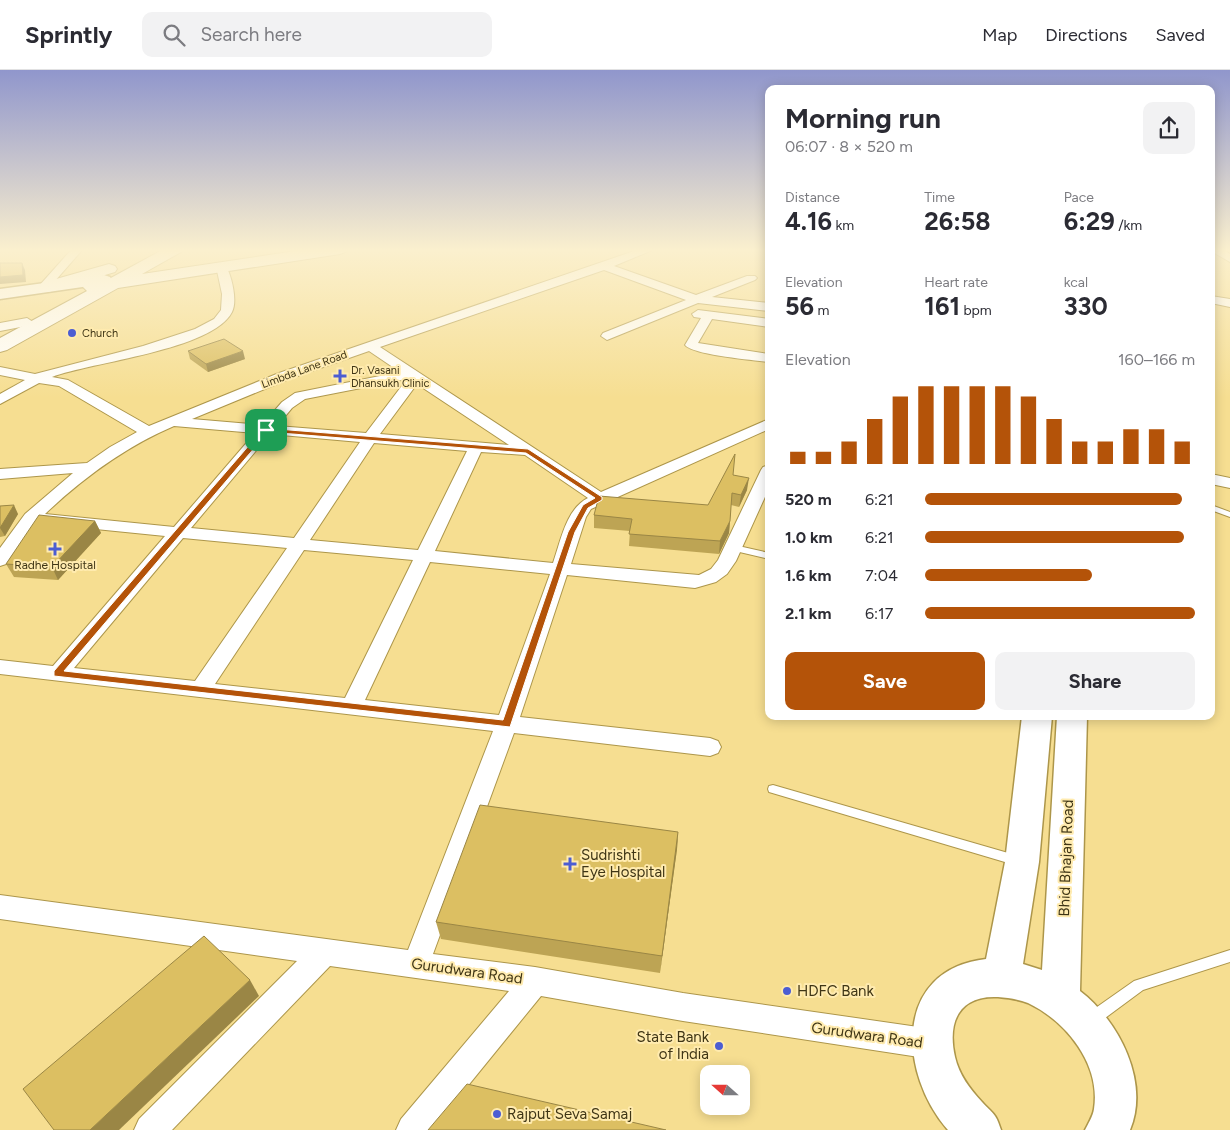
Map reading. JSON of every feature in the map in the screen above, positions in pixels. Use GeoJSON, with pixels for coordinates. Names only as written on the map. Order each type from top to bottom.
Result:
{"type":"FeatureCollection","features":[{"type":"Feature","properties":{"kind":"main road"},"geometry":{"type":"LineString","coordinates":[[44,298],[45,312]]}},
{"type":"Feature","properties":{"kind":"main road"},"geometry":{"type":"LineString","coordinates":[[0,337],[74,298]]}},
{"type":"Feature","properties":{"kind":"main road"},"geometry":{"type":"LineString","coordinates":[[0,346],[82,298]]}},
{"type":"Feature","properties":{"kind":"main road"},"geometry":{"type":"LineString","coordinates":[[1002,977],[1022,862],[1037,720]]}},
{"type":"Feature","properties":{"kind":"main road","name":"Bhid Bhajan Road"},"geometry":{"type":"LineString","coordinates":[[1072,720],[1073,1012]]}},
{"type":"Feature","properties":{"kind":"main road"},"geometry":{"type":"LineString","coordinates":[[976,1129],[963,1116],[944,1089],[933,1059],[931,1032],[937,1008],[952,991],[974,979],[1002,977],[1031,984],[1073,1012],[1106,1053],[1116,1084],[1114,1115],[1107,1130]]}},
{"type":"Feature","properties":{"kind":"street"},"geometry":{"type":"LineString","coordinates":[[0,400],[39,377],[52,372],[177,341],[211,327],[221,320],[226,313],[227,298]]}},
{"type":"Feature","properties":{"kind":"street","name":"Limbda Lane Road"},"geometry":{"type":"LineString","coordinates":[[0,560],[31,518],[115,450],[148,432],[284,376],[509,298]]}},
{"type":"Feature","properties":{"kind":"street"},"geometry":{"type":"LineString","coordinates":[[607,336],[695,299],[765,307]]}},
{"type":"Feature","properties":{"kind":"street"},"geometry":{"type":"LineString","coordinates":[[1215,300],[1230,303]]}},
{"type":"Feature","properties":{"kind":"street"},"geometry":{"type":"LineString","coordinates":[[672,310],[765,322]]}},
{"type":"Feature","properties":{"kind":"street"},"geometry":{"type":"LineString","coordinates":[[710,315],[691,345],[698,348],[765,357]]}},
{"type":"Feature","properties":{"kind":"street"},"geometry":{"type":"LineString","coordinates":[[0,327],[27,322]]}},
{"type":"Feature","properties":{"kind":"street"},"geometry":{"type":"LineString","coordinates":[[369,346],[600,498]]}},
{"type":"Feature","properties":{"kind":"street"},"geometry":{"type":"LineString","coordinates":[[0,371],[39,377],[63,384],[88,396],[148,432]]}},
{"type":"Feature","properties":{"kind":"street"},"geometry":{"type":"LineString","coordinates":[[57,674],[287,404],[300,396],[413,375]]}},
{"type":"Feature","properties":{"kind":"street"},"geometry":{"type":"LineString","coordinates":[[200,690],[413,375]]}},
{"type":"Feature","properties":{"kind":"street"},"geometry":{"type":"LineString","coordinates":[[171,422],[528,451]]}},
{"type":"Feature","properties":{"kind":"street"},"geometry":{"type":"LineString","coordinates":[[416,964],[507,724],[578,517],[586,506],[600,498],[765,425]]}},
{"type":"Feature","properties":{"kind":"street"},"geometry":{"type":"LineString","coordinates":[[351,707],[476,447]]}},
{"type":"Feature","properties":{"kind":"street"},"geometry":{"type":"LineString","coordinates":[[0,474],[92,467]]}},
{"type":"Feature","properties":{"kind":"street"},"geometry":{"type":"LineString","coordinates":[[31,518],[695,582],[707,580],[719,574],[734,548],[765,479]]}},
{"type":"Feature","properties":{"kind":"street"},"geometry":{"type":"LineString","coordinates":[[1215,480],[1230,483]]}},
{"type":"Feature","properties":{"kind":"street"},"geometry":{"type":"LineString","coordinates":[[0,667],[710,747]]}},
{"type":"Feature","properties":{"kind":"street","name":"Gurudwara Road"},"geometry":{"type":"LineString","coordinates":[[0,908],[535,981],[682,1007],[932,1044]]}},
{"type":"Feature","properties":{"kind":"street"},"geometry":{"type":"LineString","coordinates":[[150,1130],[326,951]]}},
{"type":"Feature","properties":{"kind":"street"},"geometry":{"type":"LineString","coordinates":[[412,1130],[535,981]]}},
{"type":"Feature","properties":{"kind":"lane"},"geometry":{"type":"LineString","coordinates":[[1215,509],[1230,515]]}},
{"type":"Feature","properties":{"kind":"lane"},"geometry":{"type":"LineString","coordinates":[[734,548],[765,555]]}},
{"type":"Feature","properties":{"kind":"lane"},"geometry":{"type":"LineString","coordinates":[[772,789],[1022,862]]}},
{"type":"Feature","properties":{"kind":"lane"},"geometry":{"type":"LineString","coordinates":[[1073,1012],[1139,985],[1230,956]]}},
{"type":"Feature","properties":{"kind":"building"},"geometry":{"type":"Polygon","coordinates":[[[224,339],[243,351],[206,364],[188,351],[224,339]]]}},
{"type":"Feature","properties":{"kind":"building"},"geometry":{"type":"Polygon","coordinates":[[[735,454],[733,475],[749,478],[741,495],[732,493],[730,521],[720,541],[629,534],[632,519],[594,515],[599,496],[708,505],[735,454]]]}},
{"type":"Feature","properties":{"kind":"building"},"geometry":{"type":"Polygon","coordinates":[[[14,505],[0,528],[0,506],[14,505]]]}},
{"type":"Feature","properties":{"kind":"building"},"geometry":{"type":"Polygon","coordinates":[[[39,515],[95,521],[52,567],[6,564],[39,515]]]}},
{"type":"Feature","properties":{"kind":"building"},"geometry":{"type":"Polygon","coordinates":[[[480,805],[678,832],[662,956],[436,922],[480,805]]]}},
{"type":"Feature","properties":{"kind":"building"},"geometry":{"type":"Polygon","coordinates":[[[204,936],[250,980],[90,1130],[54,1130],[23,1089],[204,936]]]}},
{"type":"Feature","properties":{"kind":"building"},"geometry":{"type":"Polygon","coordinates":[[[467,1084],[666,1130],[428,1130],[467,1084]]]}},
{"type":"Feature","properties":{"kind":"place","name":"Church"},"geometry":{"type":"Point","coordinates":[72,333]}},
{"type":"Feature","properties":{"kind":"place","name":"Dr. Vasani Dhansukh Clinic"},"geometry":{"type":"Point","coordinates":[340,376]}},
{"type":"Feature","properties":{"kind":"place","name":"Radhe Hospital"},"geometry":{"type":"Point","coordinates":[55,549]}},
{"type":"Feature","properties":{"kind":"place","name":"Sudrishti Eye Hospital"},"geometry":{"type":"Point","coordinates":[570,864]}},
{"type":"Feature","properties":{"kind":"place","name":"HDFC Bank"},"geometry":{"type":"Point","coordinates":[787,991]}},
{"type":"Feature","properties":{"kind":"place","name":"State Bank of India"},"geometry":{"type":"Point","coordinates":[719,1046]}},
{"type":"Feature","properties":{"kind":"place","name":"Rajput Seva Samaj"},"geometry":{"type":"Point","coordinates":[497,1114]}},
{"type":"Feature","properties":{"kind":"route"},"geometry":{"type":"LineString","coordinates":[[266,430],[528,451],[600,498],[586,506],[571,532],[507,724],[57,674],[266,430]]}}]}
